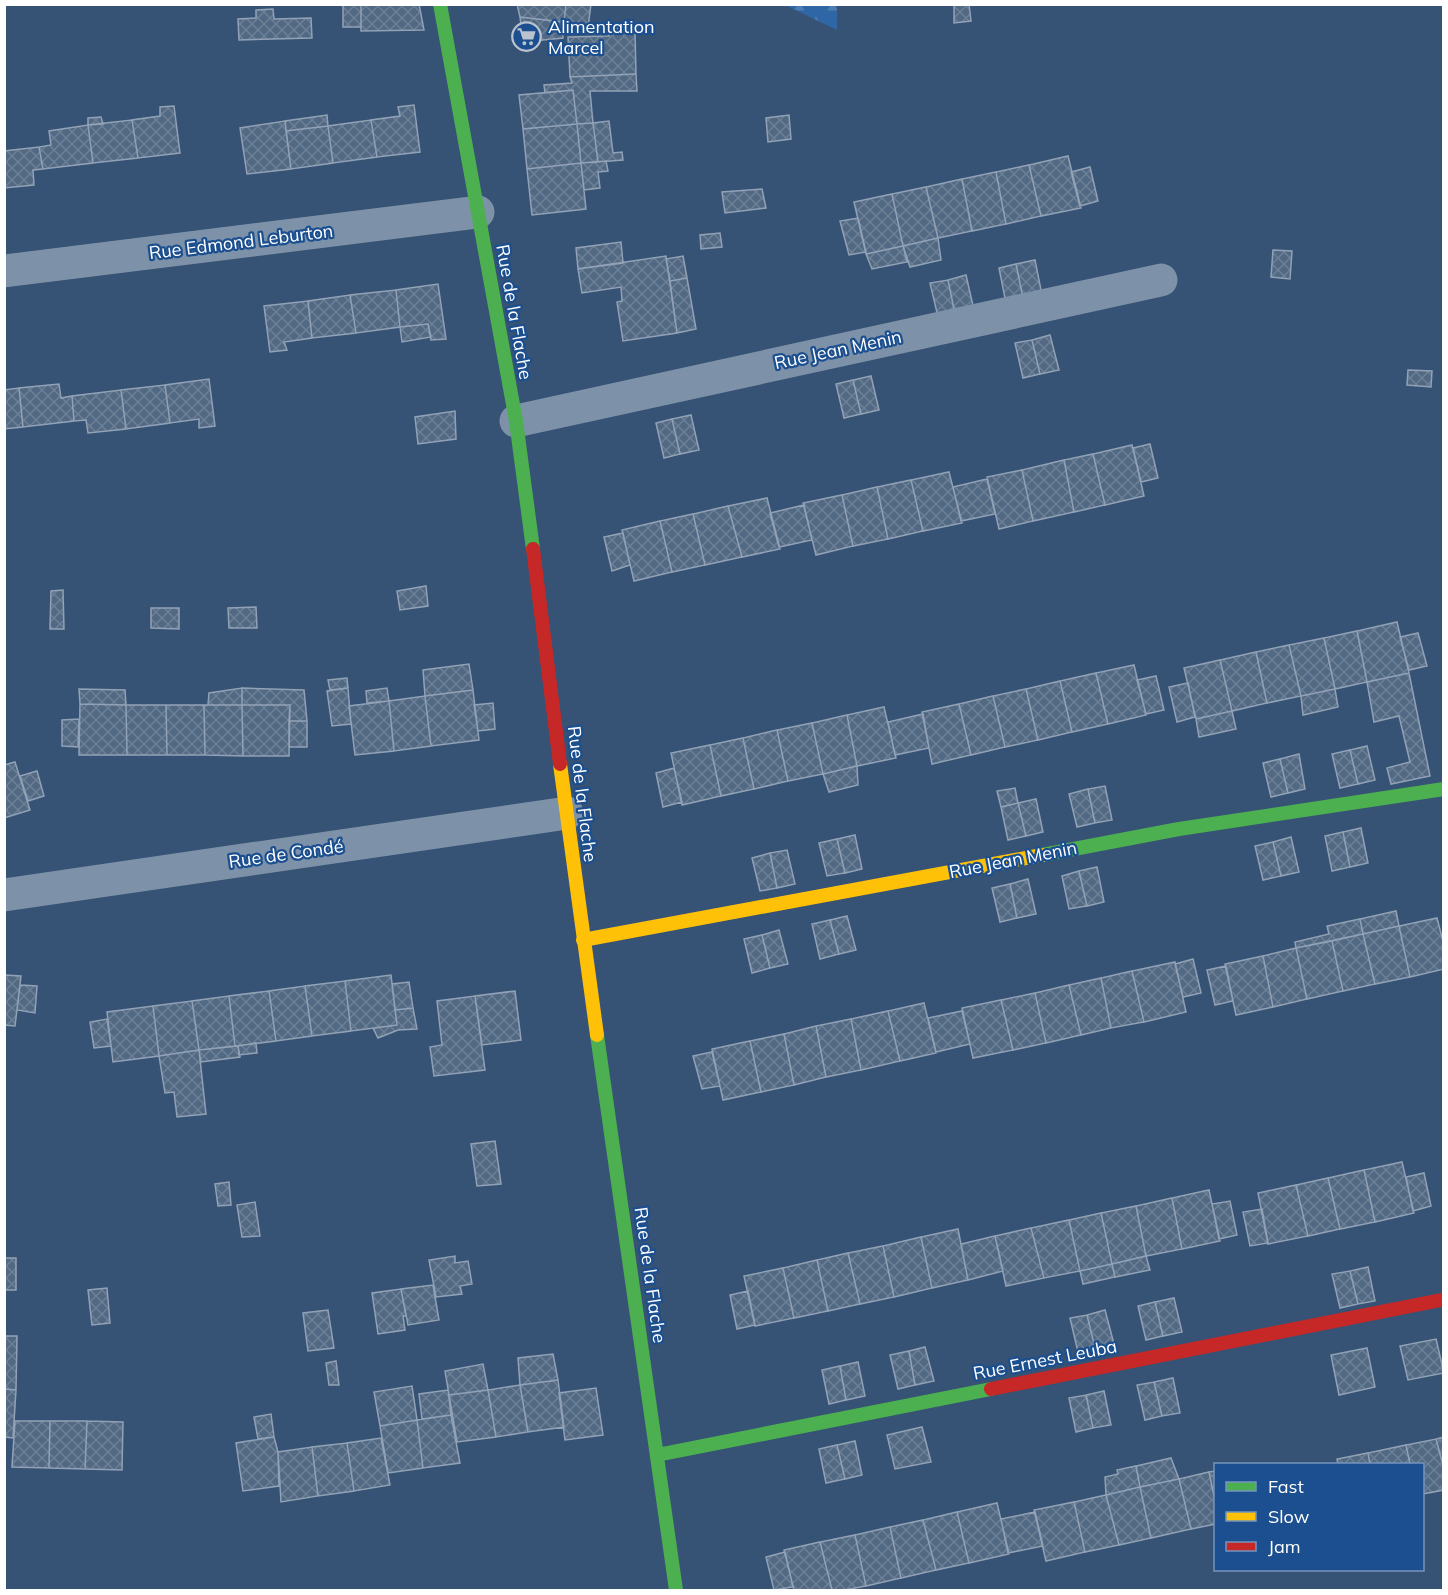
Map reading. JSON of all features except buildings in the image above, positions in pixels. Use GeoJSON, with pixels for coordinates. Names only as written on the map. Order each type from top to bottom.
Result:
{"type":"FeatureCollection","features":[{"type":"Feature","properties":{"kind":"street","name":"Rue de la Flache"},"geometry":{"type":"LineString","coordinates":[[440,4],[516,421],[583,940],[676,1590]]}},
{"type":"Feature","properties":{"kind":"street","name":"Rue Edmond Leburton"},"geometry":{"type":"LineString","coordinates":[[4,271],[478,212]]}},
{"type":"Feature","properties":{"kind":"street","name":"Rue Jean Menin"},"geometry":{"type":"LineString","coordinates":[[516,421],[1161,279]]}},
{"type":"Feature","properties":{"kind":"street","name":"Rue Jean Menin"},"geometry":{"type":"LineString","coordinates":[[583,940],[1179,828],[1443,789]]}},
{"type":"Feature","properties":{"kind":"street","name":"Rue de Condé"},"geometry":{"type":"LineString","coordinates":[[4,895],[567,813]]}},
{"type":"Feature","properties":{"kind":"street","name":"Rue Ernest Leuba"},"geometry":{"type":"LineString","coordinates":[[657,1455],[1441,1300]]}},
{"type":"Feature","properties":{"kind":"green space"},"geometry":{"type":"Polygon","coordinates":[[[785,5],[837,5],[837,30],[785,5]]]}},
{"type":"Feature","properties":{"kind":"traffic: fast"},"geometry":{"type":"LineString","coordinates":[[440,4],[516,421],[533,549]]}},
{"type":"Feature","properties":{"kind":"traffic: fast"},"geometry":{"type":"LineString","coordinates":[[1042,855],[1179,829],[1444,789]]}},
{"type":"Feature","properties":{"kind":"traffic: fast"},"geometry":{"type":"LineString","coordinates":[[597,1035],[676,1590]]}},
{"type":"Feature","properties":{"kind":"traffic: fast"},"geometry":{"type":"LineString","coordinates":[[657,1455],[991,1389]]}},
{"type":"Feature","properties":{"kind":"traffic: slow"},"geometry":{"type":"LineString","coordinates":[[560,764],[597,1035]]}},
{"type":"Feature","properties":{"kind":"traffic: slow"},"geometry":{"type":"LineString","coordinates":[[583,940],[1042,855]]}},
{"type":"Feature","properties":{"kind":"traffic: jam"},"geometry":{"type":"LineString","coordinates":[[533,549],[560,764]]}},
{"type":"Feature","properties":{"kind":"traffic: jam"},"geometry":{"type":"LineString","coordinates":[[991,1389],[1441,1300]]}},
{"type":"Feature","properties":{"kind":"place","name":"Alimentation Marcel"},"geometry":{"type":"Point","coordinates":[527,37]}}]}
